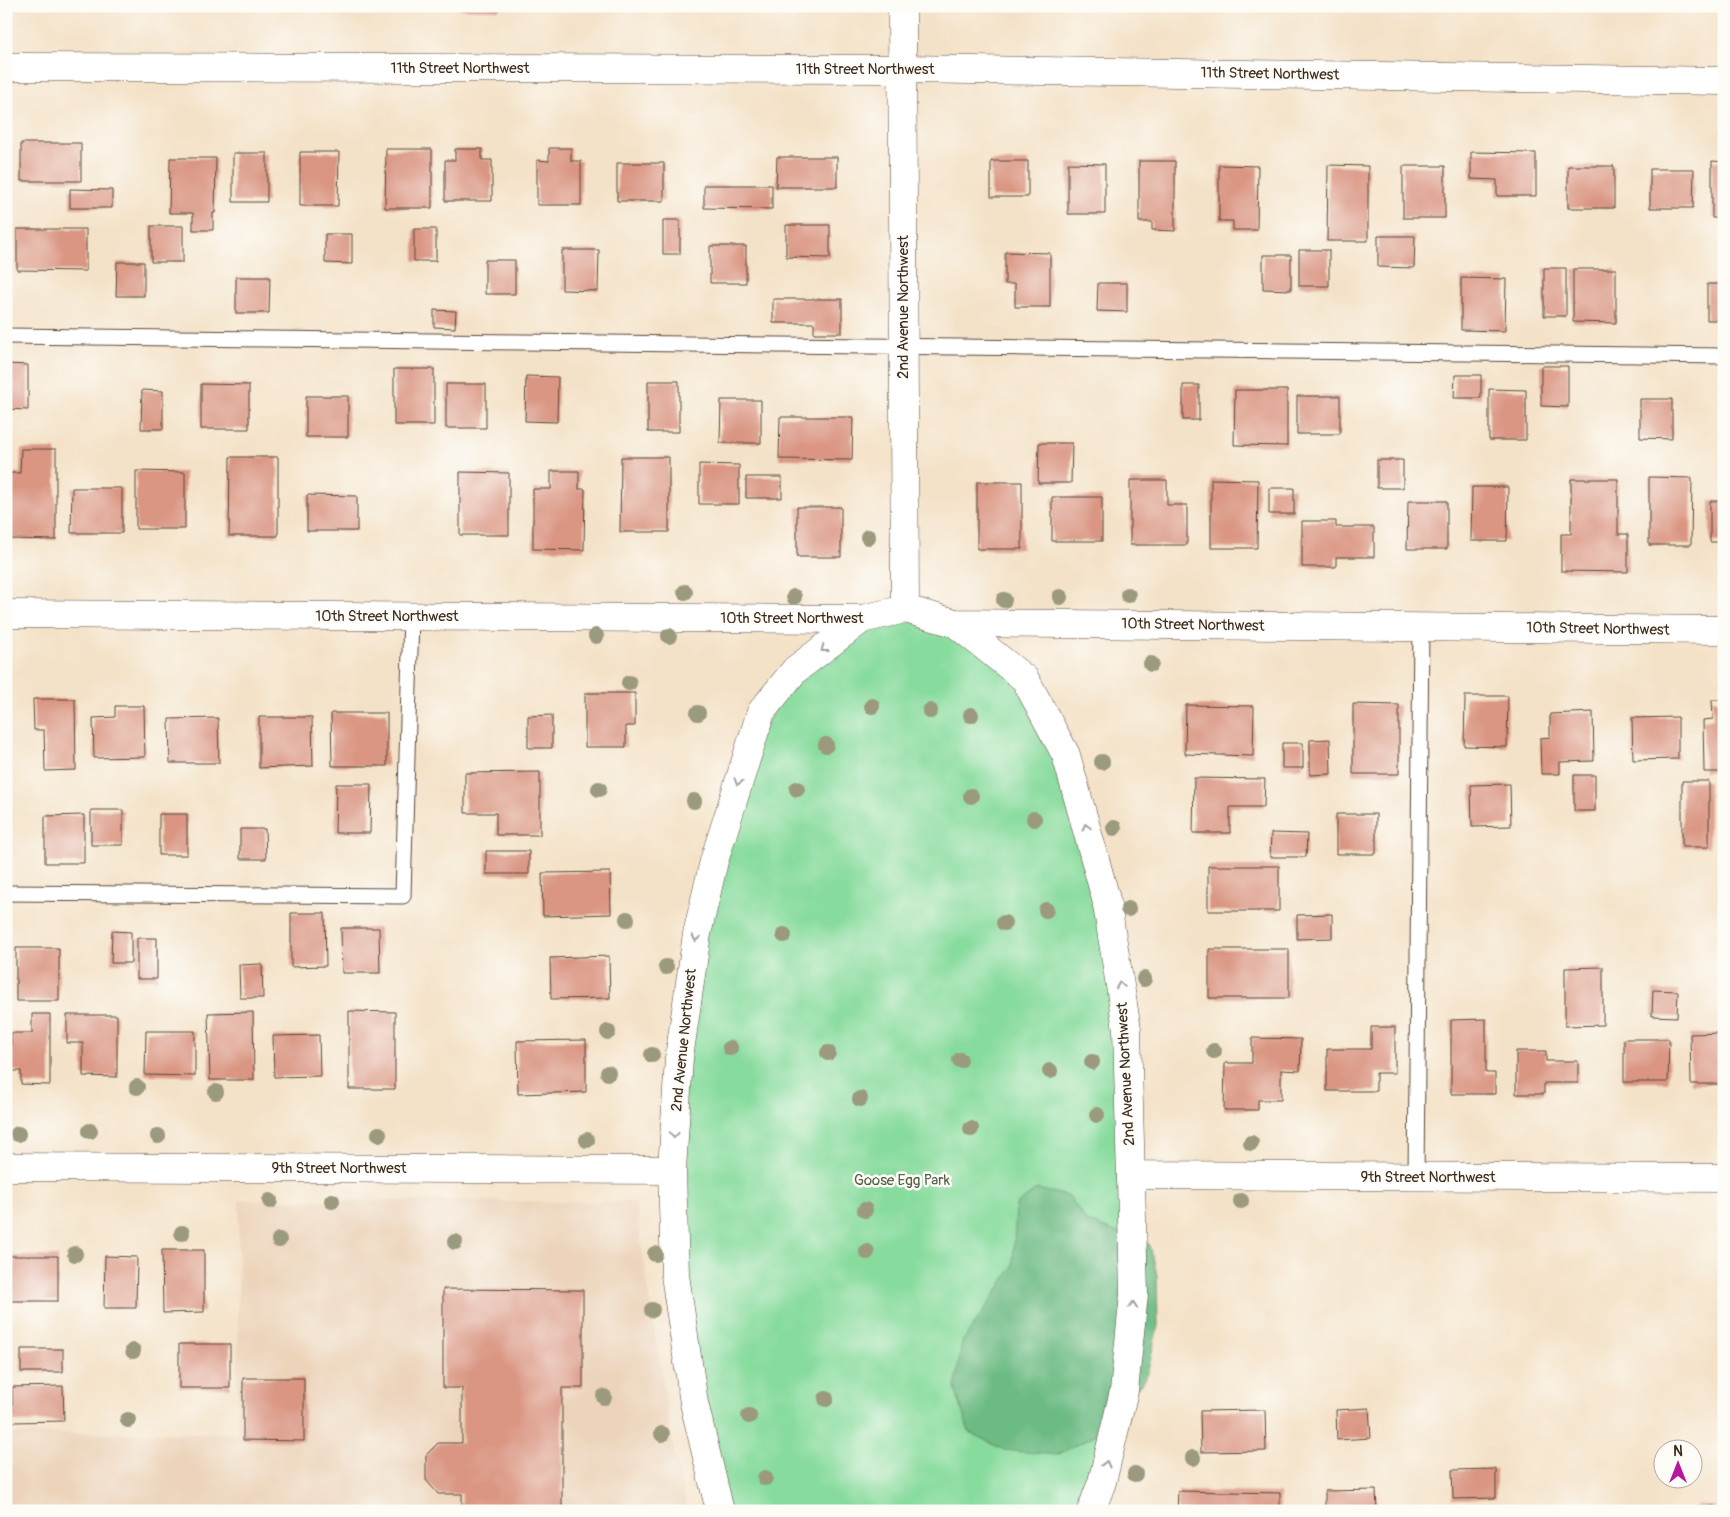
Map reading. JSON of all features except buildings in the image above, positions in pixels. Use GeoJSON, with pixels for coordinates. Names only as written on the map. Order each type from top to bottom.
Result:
{"type":"FeatureCollection","features":[{"type":"Feature","properties":{"kind":"street","name":"2nd Avenue Northwest"},"geometry":{"type":"LineString","coordinates":[[902,6],[905,609]]}},
{"type":"Feature","properties":{"kind":"street","name":"11th Street Northwest"},"geometry":{"type":"LineString","coordinates":[[6,67],[902,68],[1724,81]]}},
{"type":"Feature","properties":{"kind":"street","name":"10th Street Northwest"},"geometry":{"type":"LineString","coordinates":[[6,614],[862,620],[905,609],[955,623],[1724,630]]}},
{"type":"Feature","properties":{"kind":"street","name":"2nd Avenue Northwest"},"geometry":{"type":"LineString","coordinates":[[720,1511],[694,1403],[675,1275],[672,1170],[679,1058],[697,934],[714,861],[761,712],[795,670],[862,620]]}},
{"type":"Feature","properties":{"kind":"street","name":"2nd Avenue Northwest"},"geometry":{"type":"LineString","coordinates":[[955,623],[1024,679],[1066,755],[1106,899],[1127,1029],[1134,1294],[1124,1391],[1102,1482],[1091,1511]]}},
{"type":"Feature","properties":{"kind":"street","name":"9th Street Northwest"},"geometry":{"type":"LineString","coordinates":[[6,1168],[672,1170]]}},
{"type":"Feature","properties":{"kind":"street","name":"9th Street Northwest"},"geometry":{"type":"LineString","coordinates":[[1131,1175],[1416,1178],[1724,1178]]}},
{"type":"Feature","properties":{"kind":"lane"},"geometry":{"type":"LineString","coordinates":[[6,336],[1724,356]]}},
{"type":"Feature","properties":{"kind":"lane"},"geometry":{"type":"LineString","coordinates":[[6,893],[403,896],[411,616]]}},
{"type":"Feature","properties":{"kind":"lane"},"geometry":{"type":"LineString","coordinates":[[1416,1178],[1421,627]]}},
{"type":"Feature","properties":{"kind":"shaded area"},"geometry":{"type":"Polygon","coordinates":[[[239,1200],[635,1202],[674,1453],[688,1511],[6,1511],[6,1434],[237,1433],[239,1200]]]}},
{"type":"Feature","properties":{"kind":"green space","name":"Goose Egg Park"},"geometry":{"type":"Polygon","coordinates":[[[905,609],[1025,679],[1106,899],[1131,1175],[1091,1511],[720,1511],[694,1403],[679,1058],[740,775],[795,670],[905,609]]]}},
{"type":"Feature","properties":{"kind":"green space"},"geometry":{"type":"Polygon","coordinates":[[[1037,1189],[1069,1196],[1086,1221],[1150,1245],[1157,1275],[1158,1326],[1146,1378],[1097,1434],[1057,1455],[1004,1450],[969,1432],[955,1388],[962,1342],[1013,1266],[1016,1205],[1037,1189]]]}}]}
